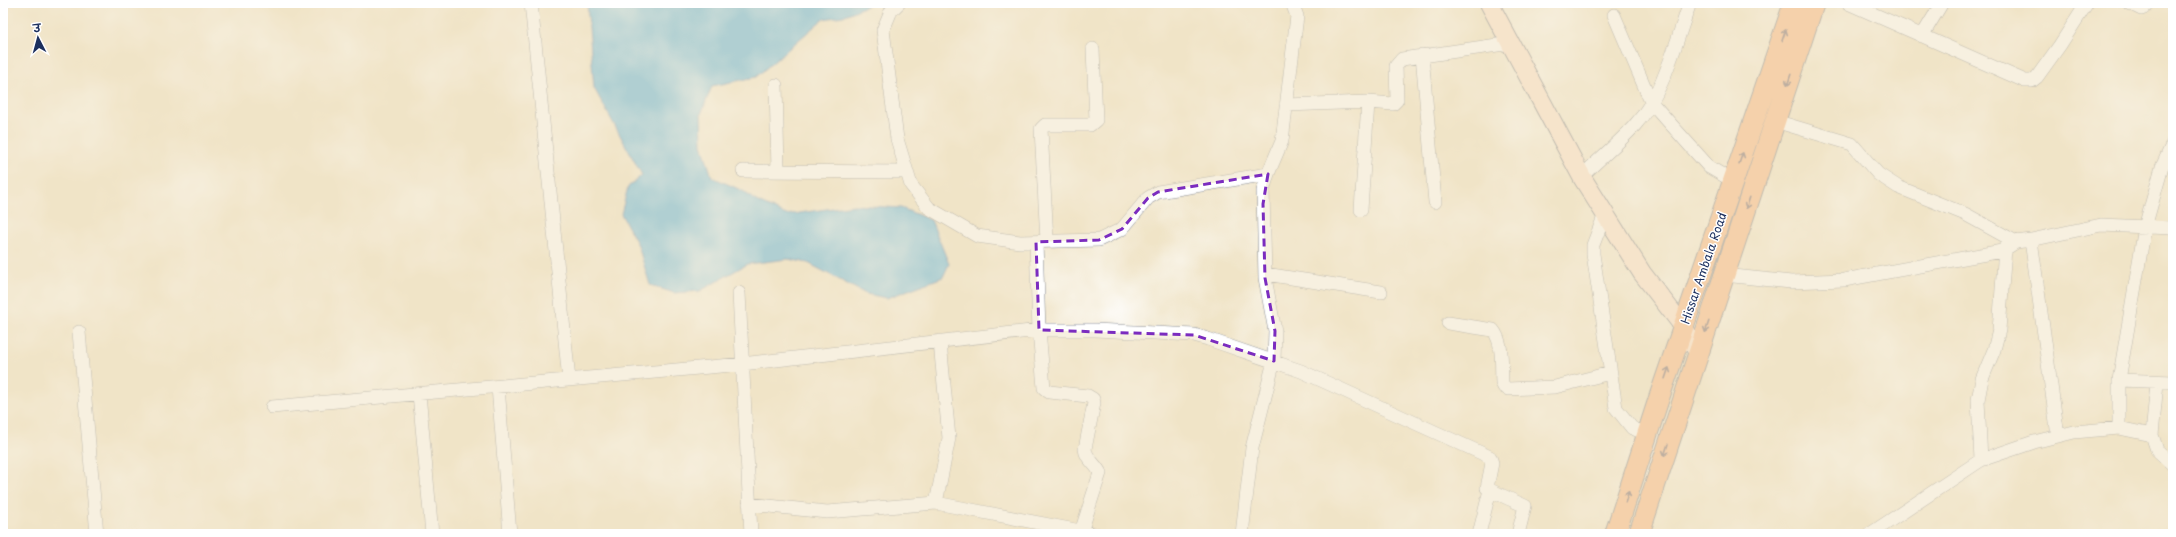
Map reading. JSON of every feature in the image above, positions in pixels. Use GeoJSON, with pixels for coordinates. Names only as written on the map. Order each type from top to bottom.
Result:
{"type":"FeatureCollection","features":[{"type":"Feature","properties":{"kind":"main road","name":"Hissar Ambala Road"},"geometry":{"type":"LineString","coordinates":[[1615,534],[1683,326],[1794,3]]}},
{"type":"Feature","properties":{"kind":"main road","name":"Hissar Ambala Road"},"geometry":{"type":"LineString","coordinates":[[1639,534],[1814,3]]}},
{"type":"Feature","properties":{"kind":"street"},"geometry":{"type":"LineString","coordinates":[[531,3],[569,380]]}},
{"type":"Feature","properties":{"kind":"street"},"geometry":{"type":"LineString","coordinates":[[899,3],[891,10],[883,30],[897,139],[906,172],[911,185],[929,208],[977,236],[1020,242],[1099,240],[1122,229],[1148,198],[1158,192],[1268,174]]}},
{"type":"Feature","properties":{"kind":"street"},"geometry":{"type":"LineString","coordinates":[[1242,534],[1252,448],[1274,361],[1275,331],[1265,274],[1263,204],[1268,174],[1282,141],[1297,16],[1292,3]]}},
{"type":"Feature","properties":{"kind":"street"},"geometry":{"type":"LineString","coordinates":[[1489,3],[1582,176],[1642,274],[1683,326],[1698,353]]}},
{"type":"Feature","properties":{"kind":"street"},"geometry":{"type":"LineString","coordinates":[[1582,176],[1635,125],[1651,102],[1663,78],[1690,3]]}},
{"type":"Feature","properties":{"kind":"street"},"geometry":{"type":"LineString","coordinates":[[1848,3],[2025,81],[2032,80],[2060,45],[2087,3]]}},
{"type":"Feature","properties":{"kind":"street"},"geometry":{"type":"LineString","coordinates":[[1922,36],[1942,3]]}},
{"type":"Feature","properties":{"kind":"street"},"geometry":{"type":"LineString","coordinates":[[2129,3],[2141,9],[2146,7],[2147,3]]}},
{"type":"Feature","properties":{"kind":"street"},"geometry":{"type":"LineString","coordinates":[[1614,15],[1651,102],[1709,168],[1733,181]]}},
{"type":"Feature","properties":{"kind":"street"},"geometry":{"type":"LineString","coordinates":[[1286,105],[1368,102],[1396,103],[1398,62],[1402,59],[1511,43]]}},
{"type":"Feature","properties":{"kind":"street"},"geometry":{"type":"LineString","coordinates":[[1080,532],[1100,473],[1098,467],[1086,456],[1085,449],[1094,403],[1093,399],[1088,396],[1049,392],[1044,388],[1039,330],[1042,241],[1040,134],[1045,125],[1090,126],[1094,124],[1096,120],[1093,49]]}},
{"type":"Feature","properties":{"kind":"street"},"geometry":{"type":"LineString","coordinates":[[1422,55],[1435,202]]}},
{"type":"Feature","properties":{"kind":"street"},"geometry":{"type":"LineString","coordinates":[[776,85],[778,171]]}},
{"type":"Feature","properties":{"kind":"street"},"geometry":{"type":"LineString","coordinates":[[1361,210],[1368,102]]}},
{"type":"Feature","properties":{"kind":"street"},"geometry":{"type":"LineString","coordinates":[[1775,121],[1852,144],[1878,174],[1898,187],[1965,214],[2010,245]]}},
{"type":"Feature","properties":{"kind":"street"},"geometry":{"type":"LineString","coordinates":[[2119,428],[2119,380],[2145,227],[2162,167],[2173,143]]}},
{"type":"Feature","properties":{"kind":"street"},"geometry":{"type":"LineString","coordinates":[[743,171],[906,172]]}},
{"type":"Feature","properties":{"kind":"street"},"geometry":{"type":"LineString","coordinates":[[1605,214],[1593,245],[1593,254],[1616,408],[1632,428],[1647,434]]}},
{"type":"Feature","properties":{"kind":"street"},"geometry":{"type":"LineString","coordinates":[[1724,275],[1791,282],[1844,280],[1989,254],[2010,245],[2101,225],[2173,228]]}},
{"type":"Feature","properties":{"kind":"street"},"geometry":{"type":"LineString","coordinates":[[2031,240],[2058,436]]}},
{"type":"Feature","properties":{"kind":"street"},"geometry":{"type":"LineString","coordinates":[[1981,460],[1978,400],[1982,379],[1994,350],[1999,330],[2010,245]]}},
{"type":"Feature","properties":{"kind":"street"},"geometry":{"type":"LineString","coordinates":[[1265,274],[1381,292]]}},
{"type":"Feature","properties":{"kind":"street"},"geometry":{"type":"LineString","coordinates":[[739,293],[751,534]]}},
{"type":"Feature","properties":{"kind":"street"},"geometry":{"type":"LineString","coordinates":[[1448,323],[1493,330],[1497,335],[1500,344],[1502,383],[1504,387],[1508,389],[1555,387],[1610,373]]}},
{"type":"Feature","properties":{"kind":"street"},"geometry":{"type":"LineString","coordinates":[[272,407],[742,364],[1039,330],[1094,330],[1194,335],[1301,371],[1490,457],[1492,463],[1487,484],[1490,490],[1525,506],[1518,534]]}},
{"type":"Feature","properties":{"kind":"street"},"geometry":{"type":"LineString","coordinates":[[79,332],[97,534]]}},
{"type":"Feature","properties":{"kind":"street"},"geometry":{"type":"LineString","coordinates":[[936,503],[949,438],[940,342]]}},
{"type":"Feature","properties":{"kind":"street"},"geometry":{"type":"LineString","coordinates":[[2119,380],[2157,383],[2173,382]]}},
{"type":"Feature","properties":{"kind":"street"},"geometry":{"type":"LineString","coordinates":[[2157,383],[2152,435],[2158,450],[2173,465]]}},
{"type":"Feature","properties":{"kind":"street"},"geometry":{"type":"LineString","coordinates":[[498,386],[510,534]]}},
{"type":"Feature","properties":{"kind":"street"},"geometry":{"type":"LineString","coordinates":[[419,394],[432,534]]}},
{"type":"Feature","properties":{"kind":"street"},"geometry":{"type":"LineString","coordinates":[[1870,534],[1981,460],[2074,432],[2119,428],[2152,435]]}},
{"type":"Feature","properties":{"kind":"street"},"geometry":{"type":"LineString","coordinates":[[1479,534],[1490,490]]}},
{"type":"Feature","properties":{"kind":"street"},"geometry":{"type":"LineString","coordinates":[[749,504],[827,512],[936,503],[1096,534]]}},
{"type":"Feature","properties":{"kind":"highlighted area"},"geometry":{"type":"Polygon","coordinates":[[[1268,174],[1263,204],[1265,278],[1275,331],[1274,361],[1194,335],[1039,330],[1036,242],[1099,240],[1122,229],[1148,198],[1158,192],[1268,174]]]}},
{"type":"Feature","properties":{"kind":"water"},"geometry":{"type":"Polygon","coordinates":[[[587,3],[873,3],[843,16],[823,19],[756,77],[712,86],[701,114],[702,145],[712,177],[743,191],[756,201],[786,215],[854,205],[901,208],[931,220],[949,264],[943,277],[887,298],[866,294],[808,263],[788,259],[747,264],[700,291],[674,293],[650,285],[638,245],[621,214],[628,187],[642,175],[594,88],[587,3]]]}}]}
